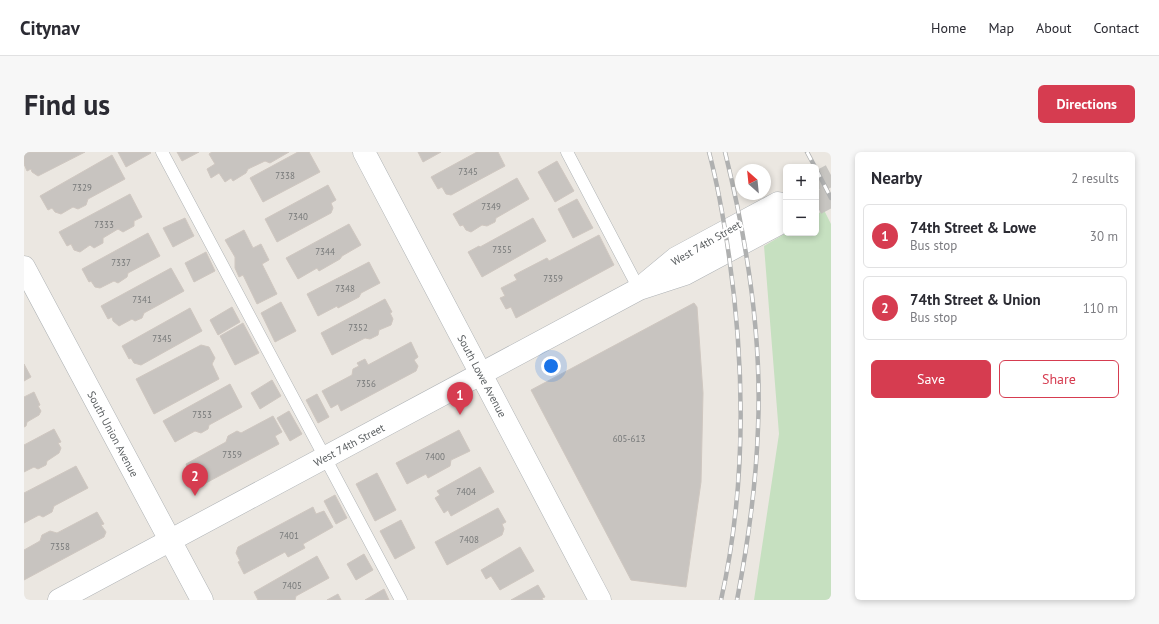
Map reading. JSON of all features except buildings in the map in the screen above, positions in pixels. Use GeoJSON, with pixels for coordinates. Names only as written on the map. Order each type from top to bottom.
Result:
{"type":"FeatureCollection","features":[{"type":"Feature","properties":{"kind":"street","name":"South Lowe Avenue"},"geometry":{"type":"LineString","coordinates":[[364,152],[600,600]]}},
{"type":"Feature","properties":{"kind":"street","name":"West 74th Street"},"geometry":{"type":"LineString","coordinates":[[59,600],[639,289],[676,258],[782,212]]}},
{"type":"Feature","properties":{"kind":"street","name":"South Union Avenue"},"geometry":{"type":"LineString","coordinates":[[24,267],[202,600]]}},
{"type":"Feature","properties":{"kind":"lane"},"geometry":{"type":"LineString","coordinates":[[162,152],[401,600]]}},
{"type":"Feature","properties":{"kind":"lane"},"geometry":{"type":"LineString","coordinates":[[567,152],[639,289]]}},
{"type":"Feature","properties":{"kind":"green space"},"geometry":{"type":"Polygon","coordinates":[[[824,210],[831,224],[831,600],[754,600],[779,434],[764,246],[783,235],[783,236],[819,236],[819,213],[824,210]]]}},
{"type":"Feature","properties":{"kind":"tunnel"},"geometry":{"type":"LineString","coordinates":[[819,181],[831,175]]}},
{"type":"Feature","properties":{"kind":"tunnel"},"geometry":{"type":"LineString","coordinates":[[819,202],[831,196]]}},
{"type":"Feature","properties":{"kind":"railway"},"geometry":{"type":"LineString","coordinates":[[709,152],[729,256],[738,342],[740,385],[739,472],[729,558],[721,600]]}},
{"type":"Feature","properties":{"kind":"railway"},"geometry":{"type":"LineString","coordinates":[[725,152],[740,220],[751,289],[758,359],[759,394],[757,450],[753,493],[745,557],[737,600]]}},
{"type":"Feature","properties":{"kind":"railway"},"geometry":{"type":"LineString","coordinates":[[807,152],[813,164]]}},
{"type":"Feature","properties":{"kind":"railway"},"geometry":{"type":"LineString","coordinates":[[819,175],[831,198]]}},
{"type":"Feature","properties":{"kind":"place","name":"74th Street & Lowe"},"geometry":{"type":"Point","coordinates":[460,415]}},
{"type":"Feature","properties":{"kind":"place","name":"74th Street & Union"},"geometry":{"type":"Point","coordinates":[195,496]}}]}
